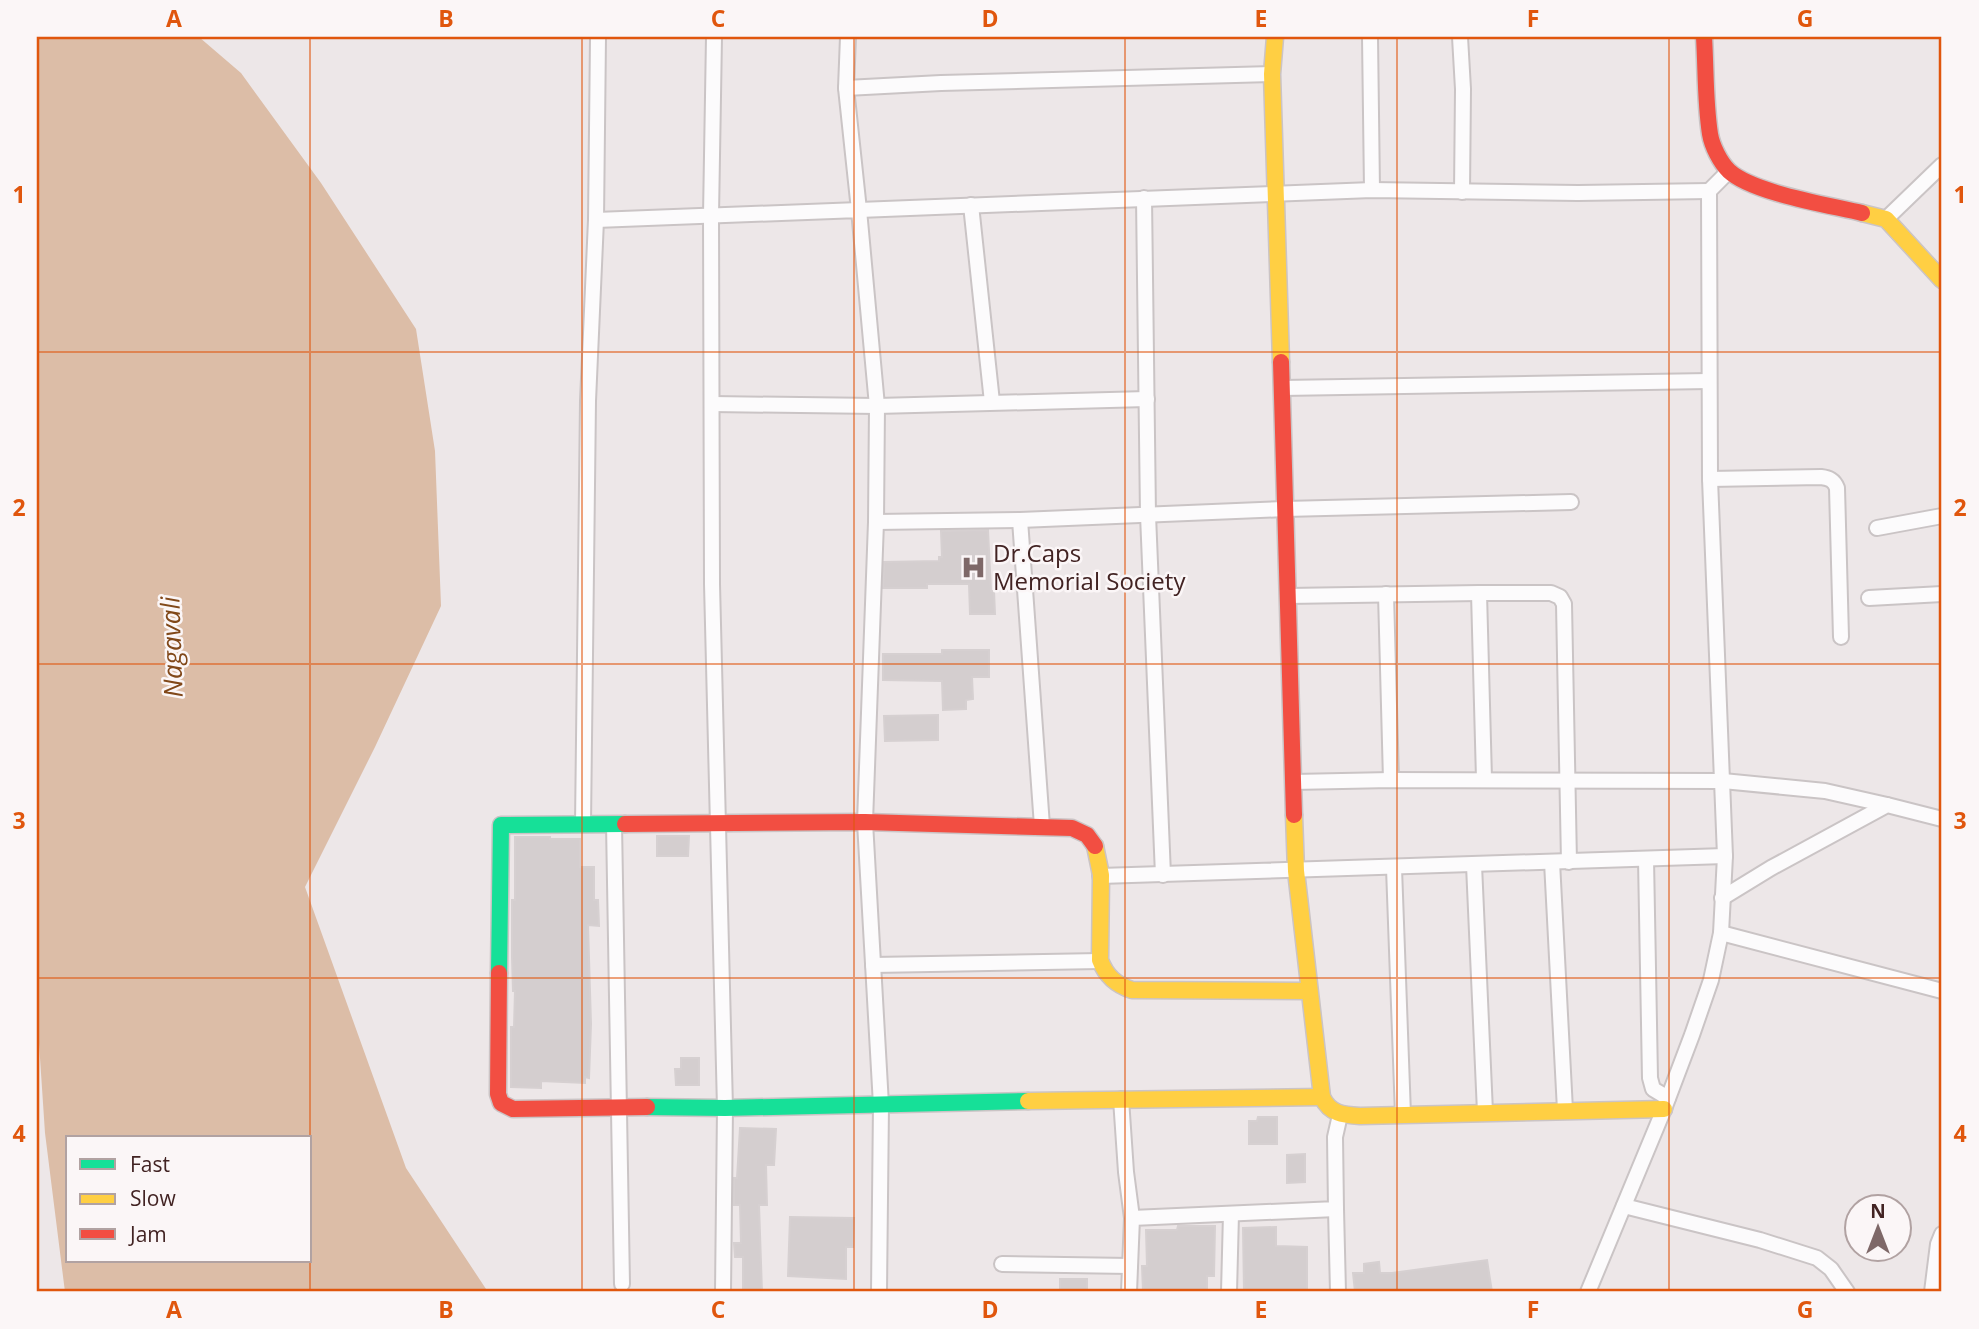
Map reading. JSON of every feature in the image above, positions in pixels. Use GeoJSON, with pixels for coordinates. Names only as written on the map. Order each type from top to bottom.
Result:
{"type":"FeatureCollection","features":[{"type":"Feature","properties":{"kind":"street"},"geometry":{"type":"LineString","coordinates":[[583,824],[588,401],[596,220],[598,37]]}},
{"type":"Feature","properties":{"kind":"street"},"geometry":{"type":"LineString","coordinates":[[714,37],[711,215],[712,570],[725,1108],[723,1292]]}},
{"type":"Feature","properties":{"kind":"street"},"geometry":{"type":"LineString","coordinates":[[848,37],[846,88],[877,406],[876,522],[865,822],[881,1105],[879,1292]]}},
{"type":"Feature","properties":{"kind":"street"},"geometry":{"type":"LineString","coordinates":[[1275,37],[1272,74],[1296,871],[1325,1107],[1339,1115],[1403,1115],[1565,1110],[1666,1103]]}},
{"type":"Feature","properties":{"kind":"street"},"geometry":{"type":"LineString","coordinates":[[1370,37],[1372,190]]}},
{"type":"Feature","properties":{"kind":"street"},"geometry":{"type":"LineString","coordinates":[[1460,37],[1463,89],[1462,192]]}},
{"type":"Feature","properties":{"kind":"street"},"geometry":{"type":"LineString","coordinates":[[1703,37],[1710,136],[1717,156],[1729,171],[1747,183],[1771,191],[1886,219],[1942,280]]}},
{"type":"Feature","properties":{"kind":"street"},"geometry":{"type":"LineString","coordinates":[[846,88],[1272,74]]}},
{"type":"Feature","properties":{"kind":"street"},"geometry":{"type":"LineString","coordinates":[[1886,219],[1942,164]]}},
{"type":"Feature","properties":{"kind":"street"},"geometry":{"type":"LineString","coordinates":[[596,220],[1372,190],[1709,191],[1729,171]]}},
{"type":"Feature","properties":{"kind":"street"},"geometry":{"type":"LineString","coordinates":[[1588,1292],[1692,1035],[1711,980],[1721,933],[1725,856],[1724,781],[1714,616],[1710,479],[1709,191]]}},
{"type":"Feature","properties":{"kind":"street"},"geometry":{"type":"LineString","coordinates":[[1144,198],[1148,515],[1163,875]]}},
{"type":"Feature","properties":{"kind":"street"},"geometry":{"type":"LineString","coordinates":[[971,205],[992,402]]}},
{"type":"Feature","properties":{"kind":"street"},"geometry":{"type":"LineString","coordinates":[[1282,388],[1709,381]]}},
{"type":"Feature","properties":{"kind":"street"},"geometry":{"type":"LineString","coordinates":[[712,404],[877,406],[1147,399]]}},
{"type":"Feature","properties":{"kind":"street"},"geometry":{"type":"LineString","coordinates":[[1710,479],[1821,477],[1835,482],[1841,637]]}},
{"type":"Feature","properties":{"kind":"street"},"geometry":{"type":"LineString","coordinates":[[876,522],[1020,520],[1285,509],[1571,502]]}},
{"type":"Feature","properties":{"kind":"street"},"geometry":{"type":"LineString","coordinates":[[1877,528],[1942,516]]}},
{"type":"Feature","properties":{"kind":"street"},"geometry":{"type":"LineString","coordinates":[[1020,520],[1042,826]]}},
{"type":"Feature","properties":{"kind":"street"},"geometry":{"type":"LineString","coordinates":[[1479,593],[1484,779]]}},
{"type":"Feature","properties":{"kind":"street"},"geometry":{"type":"LineString","coordinates":[[1288,596],[1551,593],[1560,597],[1564,604],[1569,862]]}},
{"type":"Feature","properties":{"kind":"street"},"geometry":{"type":"LineString","coordinates":[[1386,594],[1391,780]]}},
{"type":"Feature","properties":{"kind":"street"},"geometry":{"type":"LineString","coordinates":[[1869,598],[1942,594]]}},
{"type":"Feature","properties":{"kind":"street"},"geometry":{"type":"LineString","coordinates":[[1293,782],[1484,779],[1724,781],[1825,791],[1942,819]]}},
{"type":"Feature","properties":{"kind":"street"},"geometry":{"type":"LineString","coordinates":[[1722,898],[1886,805]]}},
{"type":"Feature","properties":{"kind":"street"},"geometry":{"type":"LineString","coordinates":[[1309,991],[1132,990],[1120,987],[1111,979],[1100,961],[1098,854],[1093,841],[1085,833],[1072,828],[865,822],[501,825],[498,1094],[501,1103],[513,1109],[725,1108],[1322,1097]]}},
{"type":"Feature","properties":{"kind":"street"},"geometry":{"type":"LineString","coordinates":[[614,824],[622,1284]]}},
{"type":"Feature","properties":{"kind":"street"},"geometry":{"type":"LineString","coordinates":[[1100,876],[1725,856]]}},
{"type":"Feature","properties":{"kind":"street"},"geometry":{"type":"LineString","coordinates":[[1646,859],[1650,1078],[1653,1089],[1666,1103]]}},
{"type":"Feature","properties":{"kind":"street"},"geometry":{"type":"LineString","coordinates":[[1552,862],[1565,1110]]}},
{"type":"Feature","properties":{"kind":"street"},"geometry":{"type":"LineString","coordinates":[[1474,865],[1485,1112]]}},
{"type":"Feature","properties":{"kind":"street"},"geometry":{"type":"LineString","coordinates":[[1394,867],[1403,1115]]}},
{"type":"Feature","properties":{"kind":"street"},"geometry":{"type":"LineString","coordinates":[[1721,933],[1942,991]]}},
{"type":"Feature","properties":{"kind":"street"},"geometry":{"type":"LineString","coordinates":[[873,965],[1100,961]]}},
{"type":"Feature","properties":{"kind":"street"},"geometry":{"type":"LineString","coordinates":[[1121,1099],[1132,1218],[1129,1292]]}},
{"type":"Feature","properties":{"kind":"street"},"geometry":{"type":"LineString","coordinates":[[1338,1292],[1335,1137],[1339,1115]]}},
{"type":"Feature","properties":{"kind":"street"},"geometry":{"type":"LineString","coordinates":[[1624,1206],[1760,1240],[1817,1258],[1831,1269],[1847,1292]]}},
{"type":"Feature","properties":{"kind":"street"},"geometry":{"type":"LineString","coordinates":[[1132,1218],[1336,1209]]}},
{"type":"Feature","properties":{"kind":"street"},"geometry":{"type":"LineString","coordinates":[[1229,1292],[1231,1214]]}},
{"type":"Feature","properties":{"kind":"street"},"geometry":{"type":"LineString","coordinates":[[1932,1292],[1938,1244],[1942,1234]]}},
{"type":"Feature","properties":{"kind":"street"},"geometry":{"type":"LineString","coordinates":[[1002,1264],[1130,1266]]}},
{"type":"Feature","properties":{"kind":"water","name":"Nagavali"},"geometry":{"type":"Polygon","coordinates":[[[37,37],[199,37],[241,73],[321,183],[416,329],[435,451],[441,606],[305,887],[406,1168],[488,1292],[65,1292],[45,1133],[37,1013],[37,37]]]}},
{"type":"Feature","properties":{"kind":"building"},"geometry":{"type":"Polygon","coordinates":[[[988,530],[995,614],[970,614],[969,584],[883,588],[884,562],[939,561],[939,557],[942,557],[941,531],[988,530]]]}},
{"type":"Feature","properties":{"kind":"building"},"geometry":{"type":"Polygon","coordinates":[[[942,650],[989,650],[989,677],[972,677],[973,699],[966,700],[966,709],[943,710],[942,681],[883,680],[883,654],[942,654],[942,650]]]}},
{"type":"Feature","properties":{"kind":"building"},"geometry":{"type":"Polygon","coordinates":[[[938,715],[938,740],[885,741],[884,716],[938,715]]]}},
{"type":"Feature","properties":{"kind":"building"},"geometry":{"type":"Polygon","coordinates":[[[657,836],[689,836],[688,856],[657,856],[657,836]]]}},
{"type":"Feature","properties":{"kind":"building"},"geometry":{"type":"Polygon","coordinates":[[[515,837],[580,839],[580,867],[594,867],[594,900],[598,900],[599,926],[588,925],[591,1024],[589,1078],[585,1077],[585,1083],[541,1081],[541,1088],[511,1087],[511,1027],[514,1027],[515,991],[512,900],[515,900],[515,837]]]}},
{"type":"Feature","properties":{"kind":"building"},"geometry":{"type":"Polygon","coordinates":[[[681,1058],[699,1058],[699,1085],[676,1085],[675,1069],[681,1069],[681,1058]]]}},
{"type":"Feature","properties":{"kind":"building"},"geometry":{"type":"Polygon","coordinates":[[[1258,1117],[1277,1117],[1277,1144],[1249,1144],[1249,1121],[1257,1121],[1258,1117]]]}},
{"type":"Feature","properties":{"kind":"building"},"geometry":{"type":"Polygon","coordinates":[[[740,1128],[776,1129],[774,1165],[766,1165],[767,1205],[759,1205],[762,1292],[743,1292],[743,1257],[735,1257],[734,1243],[741,1243],[740,1205],[734,1205],[740,1128]]]}},
{"type":"Feature","properties":{"kind":"building"},"geometry":{"type":"Polygon","coordinates":[[[1305,1154],[1305,1182],[1287,1183],[1287,1155],[1305,1154]]]}},
{"type":"Feature","properties":{"kind":"building"},"geometry":{"type":"Polygon","coordinates":[[[790,1217],[854,1218],[853,1247],[846,1247],[846,1279],[788,1276],[790,1217]]]}},
{"type":"Feature","properties":{"kind":"building"},"geometry":{"type":"Polygon","coordinates":[[[1178,1226],[1215,1226],[1214,1276],[1207,1276],[1207,1292],[1143,1291],[1142,1266],[1147,1266],[1146,1230],[1177,1230],[1178,1226]]]}},
{"type":"Feature","properties":{"kind":"building"},"geometry":{"type":"Polygon","coordinates":[[[1276,1227],[1276,1246],[1307,1247],[1307,1292],[1244,1291],[1243,1228],[1276,1227]]]}},
{"type":"Feature","properties":{"kind":"building"},"geometry":{"type":"Polygon","coordinates":[[[1487,1260],[1492,1292],[1355,1292],[1353,1273],[1364,1273],[1364,1264],[1379,1262],[1380,1273],[1392,1273],[1487,1260]]]}},
{"type":"Feature","properties":{"kind":"building"},"geometry":{"type":"Polygon","coordinates":[[[1060,1279],[1087,1279],[1087,1292],[1060,1292],[1060,1279]]]}},
{"type":"Feature","properties":{"kind":"traffic: fast"},"geometry":{"type":"LineString","coordinates":[[499,973],[501,825],[625,824]]}},
{"type":"Feature","properties":{"kind":"traffic: fast"},"geometry":{"type":"LineString","coordinates":[[647,1107],[725,1108],[1028,1101]]}},
{"type":"Feature","properties":{"kind":"traffic: slow"},"geometry":{"type":"LineString","coordinates":[[1275,37],[1272,74],[1281,362]]}},
{"type":"Feature","properties":{"kind":"traffic: slow"},"geometry":{"type":"LineString","coordinates":[[1862,213],[1886,219],[1942,280]]}},
{"type":"Feature","properties":{"kind":"traffic: slow"},"geometry":{"type":"LineString","coordinates":[[1294,815],[1296,871],[1322,1097],[1329,1107],[1343,1114],[1360,1116],[1664,1109]]}},
{"type":"Feature","properties":{"kind":"traffic: slow"},"geometry":{"type":"LineString","coordinates":[[1095,846],[1101,875],[1100,960],[1105,971],[1116,983],[1132,990],[1309,991]]}},
{"type":"Feature","properties":{"kind":"traffic: slow"},"geometry":{"type":"LineString","coordinates":[[1028,1101],[1322,1097]]}},
{"type":"Feature","properties":{"kind":"traffic: jam"},"geometry":{"type":"LineString","coordinates":[[1704,37],[1710,134],[1717,154],[1729,171],[1740,179],[1773,192],[1862,213]]}},
{"type":"Feature","properties":{"kind":"traffic: jam"},"geometry":{"type":"LineString","coordinates":[[1281,362],[1294,815]]}},
{"type":"Feature","properties":{"kind":"traffic: jam"},"geometry":{"type":"LineString","coordinates":[[625,824],[865,822],[1072,828],[1087,835],[1095,846]]}},
{"type":"Feature","properties":{"kind":"traffic: jam"},"geometry":{"type":"LineString","coordinates":[[499,973],[498,1094],[501,1103],[513,1109],[647,1107]]}},
{"type":"Feature","properties":{"kind":"place","name":"Dr.Caps Memorial Society"},"geometry":{"type":"Point","coordinates":[973,568]}}]}
